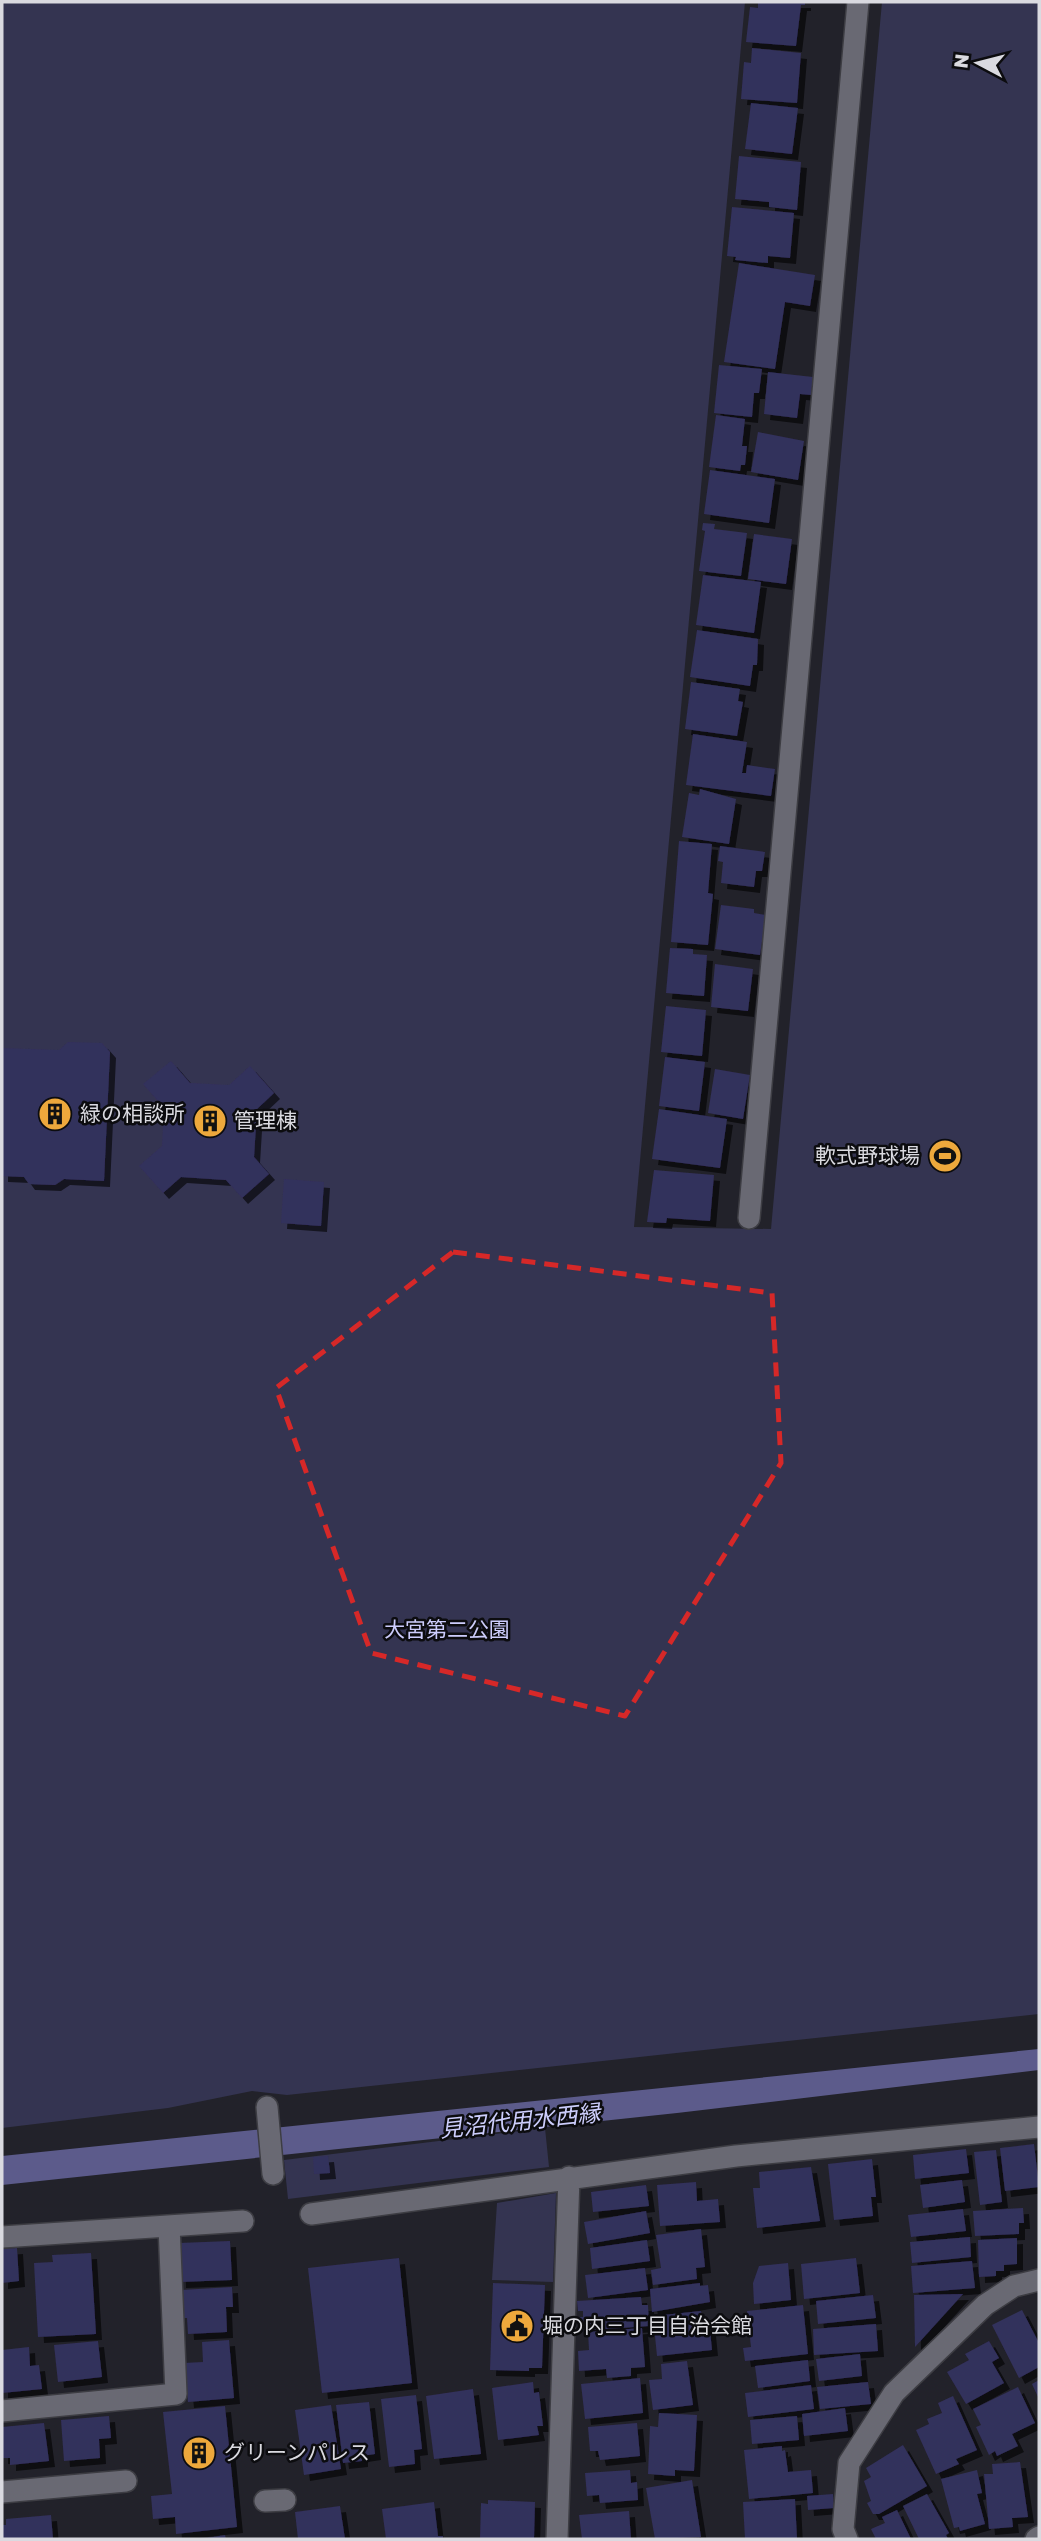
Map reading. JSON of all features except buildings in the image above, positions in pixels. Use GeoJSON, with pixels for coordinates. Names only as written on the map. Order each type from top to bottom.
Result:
{"type":"FeatureCollection","features":[{"type":"Feature","properties":{"kind":"street"},"geometry":{"type":"LineString","coordinates":[[749,1218],[858,2]]}},
{"type":"Feature","properties":{"kind":"street"},"geometry":{"type":"LineString","coordinates":[[267,2111],[273,2174]]}},
{"type":"Feature","properties":{"kind":"street"},"geometry":{"type":"LineString","coordinates":[[311,2214],[736,2156],[1039,2127]]}},
{"type":"Feature","properties":{"kind":"street"},"geometry":{"type":"LineString","coordinates":[[557,2539],[569,2177]]}},
{"type":"Feature","properties":{"kind":"street"},"geometry":{"type":"LineString","coordinates":[[2,2237],[243,2221]]}},
{"type":"Feature","properties":{"kind":"street"},"geometry":{"type":"LineString","coordinates":[[2,2411],[176,2394],[169,2226]]}},
{"type":"Feature","properties":{"kind":"street"},"geometry":{"type":"LineString","coordinates":[[847,2539],[843,2529],[849,2463],[894,2393],[985,2305],[1014,2286],[1039,2280]]}},
{"type":"Feature","properties":{"kind":"street"},"geometry":{"type":"LineString","coordinates":[[2,2492],[126,2481]]}},
{"type":"Feature","properties":{"kind":"highlighted area"},"geometry":{"type":"Polygon","coordinates":[[[453,1252],[772,1293],[781,1463],[625,1716],[371,1653],[276,1388],[453,1252]]]}},
{"type":"Feature","properties":{"kind":"green space","name":"大宮第二公園"},"geometry":{"type":"Polygon","coordinates":[[[2,2],[745,2],[634,1227],[771,1229],[882,2],[1039,2],[1039,2014],[287,2095],[252,2091],[168,2108],[2,2128],[2,2]]]}},
{"type":"Feature","properties":{"kind":"green space"},"geometry":{"type":"Polygon","coordinates":[[[545,2128],[549,2167],[288,2199],[284,2160],[545,2128]]]}},
{"type":"Feature","properties":{"kind":"green space"},"geometry":{"type":"Polygon","coordinates":[[[556,2193],[553,2282],[492,2280],[497,2203],[556,2193]]]}},
{"type":"Feature","properties":{"kind":"water","name":"見沼代用水西縁"},"geometry":{"type":"Polygon","coordinates":[[[1039,2049],[1039,2070],[677,2113],[2,2185],[2,2156],[1039,2049]]]}},
{"type":"Feature","properties":{"kind":"place","name":"緑の相談所"},"geometry":{"type":"Point","coordinates":[55,1114]}},
{"type":"Feature","properties":{"kind":"place","name":"管理棟"},"geometry":{"type":"Point","coordinates":[210,1121]}},
{"type":"Feature","properties":{"kind":"place","name":"軟式野球場"},"geometry":{"type":"Point","coordinates":[945,1156]}},
{"type":"Feature","properties":{"kind":"place","name":"堀の内三丁目自治会館"},"geometry":{"type":"Point","coordinates":[517,2326]}},
{"type":"Feature","properties":{"kind":"place","name":"グリーンパレス"},"geometry":{"type":"Point","coordinates":[199,2453]}}]}
